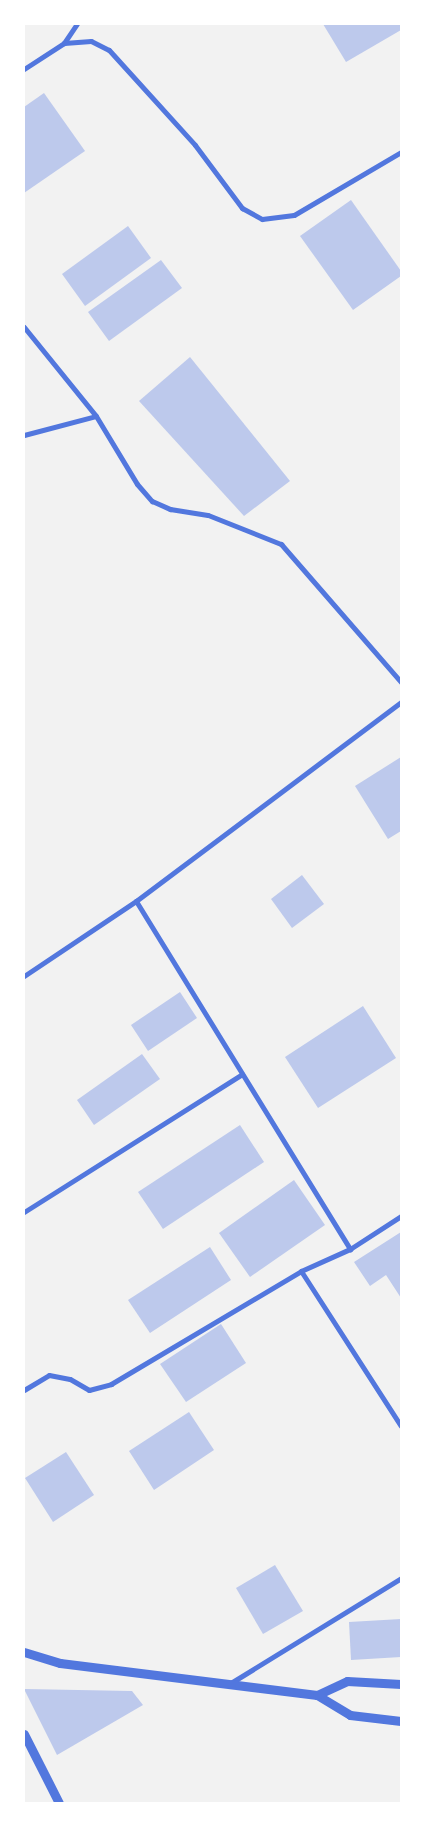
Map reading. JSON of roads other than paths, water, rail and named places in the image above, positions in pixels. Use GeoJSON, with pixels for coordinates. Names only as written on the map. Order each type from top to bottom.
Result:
{"type":"FeatureCollection","features":[{"type":"Feature","properties":{"kind":"street"},"geometry":{"type":"LineString","coordinates":[[24,69],[64,43],[77,24]]}},
{"type":"Feature","properties":{"kind":"street"},"geometry":{"type":"LineString","coordinates":[[64,43],[91,41],[109,50],[195,145],[242,208],[262,219],[294,215],[401,152]]}},
{"type":"Feature","properties":{"kind":"street"},"geometry":{"type":"LineString","coordinates":[[24,328],[96,416],[137,484],[152,501],[170,509],[208,515],[281,544],[401,682]]}},
{"type":"Feature","properties":{"kind":"street"},"geometry":{"type":"LineString","coordinates":[[24,435],[96,416]]}},
{"type":"Feature","properties":{"kind":"street"},"geometry":{"type":"LineString","coordinates":[[24,976],[136,901],[401,702]]}},
{"type":"Feature","properties":{"kind":"street"},"geometry":{"type":"LineString","coordinates":[[136,901],[350,1249]]}},
{"type":"Feature","properties":{"kind":"street"},"geometry":{"type":"LineString","coordinates":[[24,1212],[242,1074]]}},
{"type":"Feature","properties":{"kind":"street"},"geometry":{"type":"LineString","coordinates":[[24,1390],[49,1375],[70,1379],[89,1390],[111,1384],[301,1271],[350,1249],[401,1216]]}},
{"type":"Feature","properties":{"kind":"street"},"geometry":{"type":"LineString","coordinates":[[301,1271],[401,1426]]}},
{"type":"Feature","properties":{"kind":"street"},"geometry":{"type":"LineString","coordinates":[[228,1684],[401,1578]]}},
{"type":"Feature","properties":{"kind":"street"},"geometry":{"type":"LineString","coordinates":[[24,1652],[60,1663],[317,1696],[350,1715],[401,1721]]}},
{"type":"Feature","properties":{"kind":"street"},"geometry":{"type":"LineString","coordinates":[[317,1696],[347,1681],[401,1684]]}},
{"type":"Feature","properties":{"kind":"street"},"geometry":{"type":"LineString","coordinates":[[24,1734],[59,1803]]}}]}
